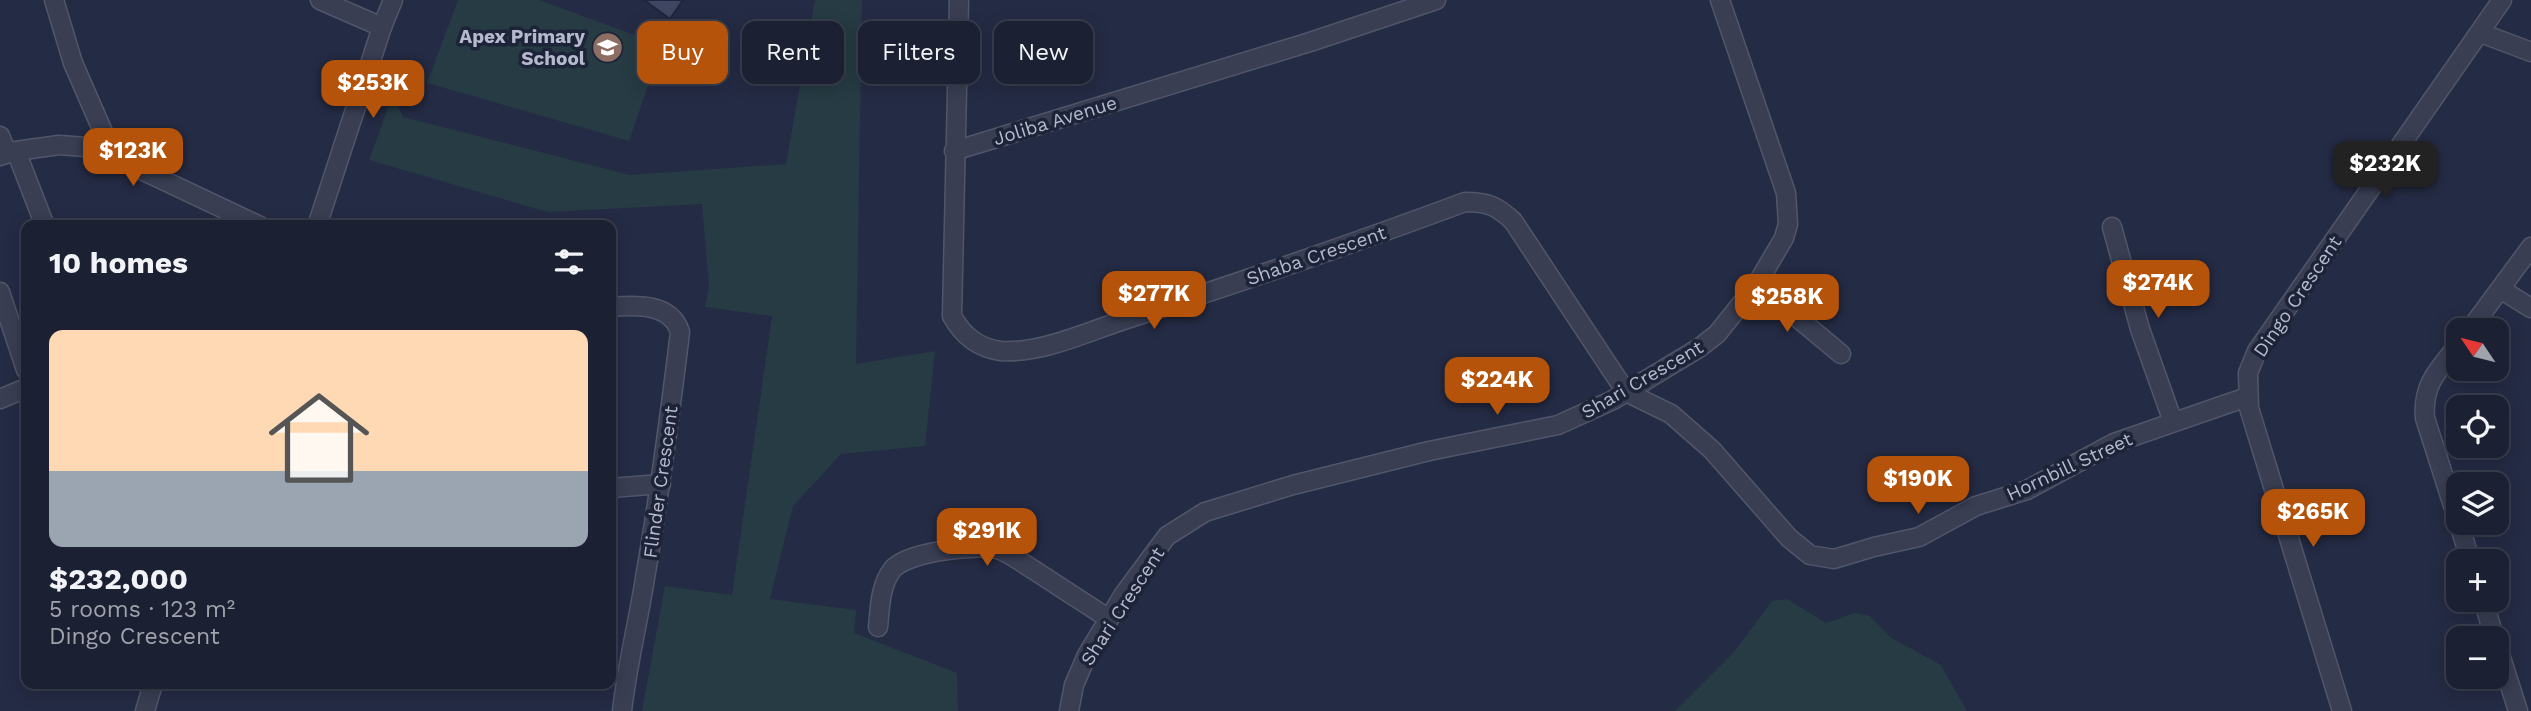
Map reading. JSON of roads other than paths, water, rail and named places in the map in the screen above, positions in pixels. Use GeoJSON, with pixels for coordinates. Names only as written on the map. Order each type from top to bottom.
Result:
{"type":"FeatureCollection","features":[{"type":"Feature","properties":{"kind":"street"},"geometry":{"type":"LineString","coordinates":[[54,0],[73,63],[114,157]]}},
{"type":"Feature","properties":{"kind":"street"},"geometry":{"type":"LineString","coordinates":[[320,0],[382,27]]}},
{"type":"Feature","properties":{"kind":"street"},"geometry":{"type":"LineString","coordinates":[[319,220],[393,0]]}},
{"type":"Feature","properties":{"kind":"street","name":"Shaba Crescent"},"geometry":{"type":"LineString","coordinates":[[959,0],[952,316],[967,338],[999,351],[1029,351],[1163,308],[1465,202],[1480,202],[1499,208],[1513,222],[1626,392]]}},
{"type":"Feature","properties":{"kind":"street","name":"Joliba Avenue"},"geometry":{"type":"LineString","coordinates":[[954,151],[1310,42],[1436,0]]}},
{"type":"Feature","properties":{"kind":"street","name":"Shari Crescent"},"geometry":{"type":"LineString","coordinates":[[1069,711],[1079,673],[1109,619],[1167,536],[1205,512],[1293,485],[1429,451],[1558,425],[1626,392],[1699,348],[1717,334],[1757,284],[1784,238],[1788,224],[1786,194],[1720,0]]}},
{"type":"Feature","properties":{"kind":"street","name":"Dingo Crescent"},"geometry":{"type":"LineString","coordinates":[[2342,711],[2247,397],[2248,373],[2258,351],[2502,0]]}},
{"type":"Feature","properties":{"kind":"street"},"geometry":{"type":"LineString","coordinates":[[2481,33],[2531,52]]}},
{"type":"Feature","properties":{"kind":"street"},"geometry":{"type":"LineString","coordinates":[[42,220],[6,149],[72,145],[114,157],[247,220]]}},
{"type":"Feature","properties":{"kind":"street"},"geometry":{"type":"LineString","coordinates":[[2112,227],[2140,329],[2173,422]]}},
{"type":"Feature","properties":{"kind":"street"},"geometry":{"type":"LineString","coordinates":[[2479,318],[2531,247]]}},
{"type":"Feature","properties":{"kind":"street"},"geometry":{"type":"LineString","coordinates":[[1757,284],[1841,354]]}},
{"type":"Feature","properties":{"kind":"street"},"geometry":{"type":"LineString","coordinates":[[2501,290],[2531,309]]}},
{"type":"Feature","properties":{"kind":"street"},"geometry":{"type":"LineString","coordinates":[[0,292],[21,355]]}},
{"type":"Feature","properties":{"kind":"street","name":"Flinder Crescent"},"geometry":{"type":"LineString","coordinates":[[616,307],[636,305],[659,310],[672,318],[680,332],[661,484],[642,601],[619,665],[622,711]]}},
{"type":"Feature","properties":{"kind":"street"},"geometry":{"type":"LineString","coordinates":[[2446,361],[2426,390],[2425,418],[2467,549]]}},
{"type":"Feature","properties":{"kind":"street"},"geometry":{"type":"LineString","coordinates":[[0,400],[21,390]]}},
{"type":"Feature","properties":{"kind":"street","name":"Hornbill Street"},"geometry":{"type":"LineString","coordinates":[[1626,392],[1671,414],[1712,450],[1789,538],[1810,555],[1834,559],[1919,537],[1976,506],[2027,490],[2114,443],[2247,397]]}},
{"type":"Feature","properties":{"kind":"street"},"geometry":{"type":"LineString","coordinates":[[616,488],[661,484]]}},
{"type":"Feature","properties":{"kind":"street"},"geometry":{"type":"LineString","coordinates":[[878,626],[880,600],[886,580],[898,564],[908,559],[941,552],[975,548],[1002,551],[1109,619]]}},
{"type":"Feature","properties":{"kind":"street"},"geometry":{"type":"LineString","coordinates":[[2509,683],[2518,711]]}},
{"type":"Feature","properties":{"kind":"street"},"geometry":{"type":"LineString","coordinates":[[145,711],[152,689]]}},
{"type":"Feature","properties":{"kind":"place","name":"Apex Primary School"},"geometry":{"type":"Point","coordinates":[608,47]}}]}
